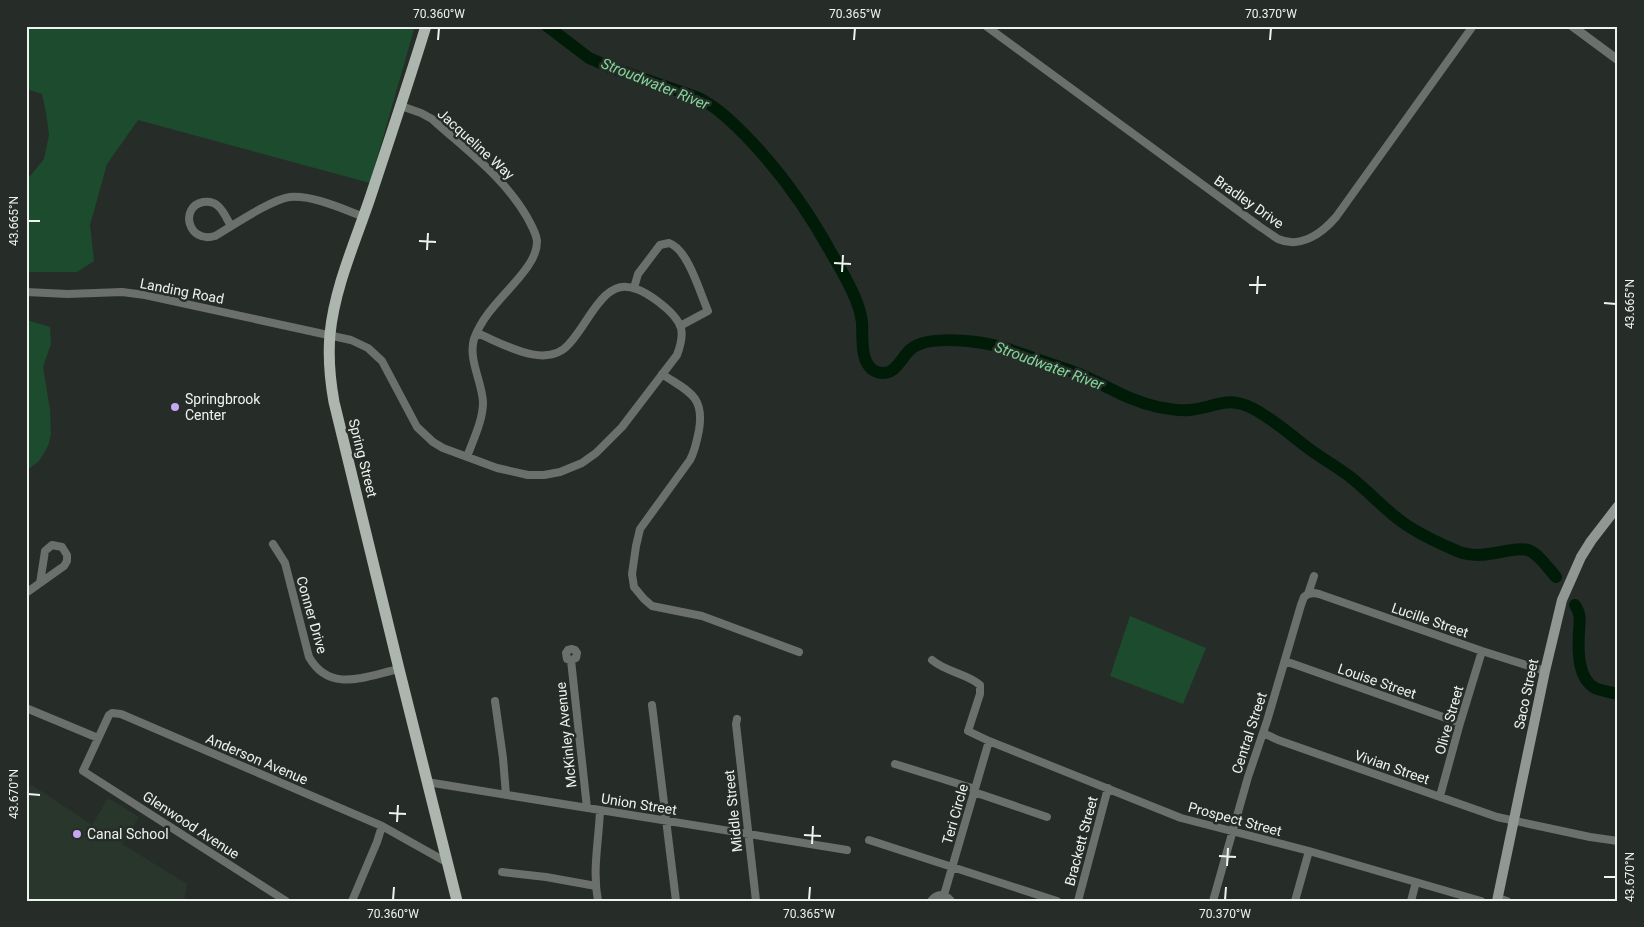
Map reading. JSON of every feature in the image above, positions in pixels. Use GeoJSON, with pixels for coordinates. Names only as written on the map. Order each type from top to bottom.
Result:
{"type":"FeatureCollection","features":[{"type":"Feature","properties":{"kind":"main road","name":"Spring Street"},"geometry":{"type":"LineString","coordinates":[[426,26],[339,290],[330,335],[330,379],[334,402],[457,901]]}},
{"type":"Feature","properties":{"kind":"main road","name":"Saco Street"},"geometry":{"type":"LineString","coordinates":[[1501,900],[1514,821],[1545,671],[1562,600],[1591,541],[1618,506]]}},
{"type":"Feature","properties":{"kind":"street","name":"Bradley Drive"},"geometry":{"type":"LineString","coordinates":[[986,26],[1258,226],[1279,239],[1290,242],[1315,237],[1327,228],[1473,26]]}},
{"type":"Feature","properties":{"kind":"street"},"geometry":{"type":"LineString","coordinates":[[1572,26],[1618,60]]}},
{"type":"Feature","properties":{"kind":"street","name":"Jacqueline Way"},"geometry":{"type":"LineString","coordinates":[[401,106],[421,113],[432,120],[502,182],[534,230],[537,242],[532,260],[486,315],[473,343],[483,408],[467,457]]}},
{"type":"Feature","properties":{"kind":"street"},"geometry":{"type":"LineString","coordinates":[[231,226],[221,208],[212,202],[198,204],[190,214],[189,222],[191,228],[200,236],[212,237],[277,201],[290,198],[310,199],[364,217]]}},
{"type":"Feature","properties":{"kind":"street"},"geometry":{"type":"LineString","coordinates":[[477,333],[527,353],[550,356],[560,352],[569,344],[606,295],[622,287],[634,288],[648,294],[669,311],[680,326],[708,311],[686,258],[679,248],[669,243],[660,245],[638,274],[634,288]]}},
{"type":"Feature","properties":{"kind":"street","name":"Landing Road"},"geometry":{"type":"LineString","coordinates":[[26,292],[68,294],[122,292],[145,295],[351,340],[376,354],[389,373],[417,427],[433,442],[467,457],[505,470],[544,476],[568,470],[588,459],[622,427],[679,350],[680,326]]}},
{"type":"Feature","properties":{"kind":"street"},"geometry":{"type":"LineString","coordinates":[[662,374],[690,393],[697,401],[700,418],[694,450],[690,460],[638,534],[632,574],[634,586],[652,606],[702,616],[799,652]]}},
{"type":"Feature","properties":{"kind":"street","name":"Conner Drive"},"geometry":{"type":"LineString","coordinates":[[273,544],[284,563],[309,657],[318,669],[329,677],[348,681],[399,669]]}},
{"type":"Feature","properties":{"kind":"street"},"geometry":{"type":"LineString","coordinates":[[26,593],[40,583],[65,564],[68,555],[62,547],[50,546],[45,551],[40,583]]}},
{"type":"Feature","properties":{"kind":"street","name":"Central Street"},"geometry":{"type":"LineString","coordinates":[[1214,901],[1248,777],[1286,661],[1304,597],[1308,594],[1314,576]]}},
{"type":"Feature","properties":{"kind":"street","name":"Lucille Street"},"geometry":{"type":"LineString","coordinates":[[1308,594],[1314,592],[1482,652],[1545,671]]}},
{"type":"Feature","properties":{"kind":"street","name":"Olive Street"},"geometry":{"type":"LineString","coordinates":[[1440,796],[1482,652]]}},
{"type":"Feature","properties":{"kind":"street","name":"McKinley Avenue"},"geometry":{"type":"LineString","coordinates":[[571,660],[587,808]]}},
{"type":"Feature","properties":{"kind":"street","name":"Prospect Street"},"geometry":{"type":"LineString","coordinates":[[932,660],[941,667],[976,681],[980,686],[980,694],[968,731],[989,741],[1181,818],[1481,901]]}},
{"type":"Feature","properties":{"kind":"street","name":"Louise Street"},"geometry":{"type":"LineString","coordinates":[[1286,661],[1460,723]]}},
{"type":"Feature","properties":{"kind":"street"},"geometry":{"type":"LineString","coordinates":[[495,701],[506,795]]}},
{"type":"Feature","properties":{"kind":"street"},"geometry":{"type":"LineString","coordinates":[[652,705],[676,901]]}},
{"type":"Feature","properties":{"kind":"street"},"geometry":{"type":"LineString","coordinates":[[26,708],[98,738]]}},
{"type":"Feature","properties":{"kind":"street","name":"Anderson Avenue"},"geometry":{"type":"LineString","coordinates":[[83,771],[109,716],[112,713],[121,714],[382,826],[448,863]]}},
{"type":"Feature","properties":{"kind":"street","name":"Middle Street"},"geometry":{"type":"LineString","coordinates":[[737,719],[736,724],[756,901]]}},
{"type":"Feature","properties":{"kind":"street","name":"Vivian Street"},"geometry":{"type":"LineString","coordinates":[[1263,733],[1278,740],[1497,817],[1590,837],[1618,841]]}},
{"type":"Feature","properties":{"kind":"street","name":"Teri Circle"},"geometry":{"type":"LineString","coordinates":[[944,895],[989,741]]}},
{"type":"Feature","properties":{"kind":"street"},"geometry":{"type":"LineString","coordinates":[[895,764],[1047,817]]}},
{"type":"Feature","properties":{"kind":"street","name":"Glenwood Avenue"},"geometry":{"type":"LineString","coordinates":[[83,771],[286,901]]}},
{"type":"Feature","properties":{"kind":"street","name":"Union Street"},"geometry":{"type":"LineString","coordinates":[[427,782],[847,850]]}},
{"type":"Feature","properties":{"kind":"street","name":"Brackett Street"},"geometry":{"type":"LineString","coordinates":[[1078,901],[1108,788]]}},
{"type":"Feature","properties":{"kind":"street"},"geometry":{"type":"LineString","coordinates":[[598,901],[596,851],[600,810]]}},
{"type":"Feature","properties":{"kind":"street"},"geometry":{"type":"LineString","coordinates":[[352,901],[382,826]]}},
{"type":"Feature","properties":{"kind":"street"},"geometry":{"type":"LineString","coordinates":[[869,840],[1057,901]]}},
{"type":"Feature","properties":{"kind":"street"},"geometry":{"type":"LineString","coordinates":[[1295,901],[1309,852]]}},
{"type":"Feature","properties":{"kind":"street"},"geometry":{"type":"LineString","coordinates":[[502,872],[546,877],[596,886]]}},
{"type":"Feature","properties":{"kind":"street"},"geometry":{"type":"LineString","coordinates":[[1411,901],[1416,882]]}},
{"type":"Feature","properties":{"kind":"street"},"geometry":{"type":"LineString","coordinates":[[931,901],[936,896],[944,895],[951,901]]}},
{"type":"Feature","properties":{"kind":"shaded area","name":"Canal School"},"geometry":{"type":"Polygon","coordinates":[[[32,785],[92,825],[108,798],[139,817],[122,844],[187,884],[184,901],[26,901],[26,787],[32,785]]]}},
{"type":"Feature","properties":{"kind":"green space"},"geometry":{"type":"Polygon","coordinates":[[[26,26],[415,26],[370,183],[138,120],[107,164],[90,225],[94,261],[77,272],[26,272],[26,181],[44,159],[49,135],[42,94],[26,89],[26,26]]]}},
{"type":"Feature","properties":{"kind":"green space"},"geometry":{"type":"Polygon","coordinates":[[[30,321],[50,327],[51,344],[43,367],[50,410],[51,434],[48,446],[39,461],[26,471],[26,322],[30,321]]]}},
{"type":"Feature","properties":{"kind":"green space"},"geometry":{"type":"Polygon","coordinates":[[[1130,616],[1206,648],[1183,704],[1110,676],[1130,616]]]}},
{"type":"Feature","properties":{"kind":"waterway","name":"Stroudwater River"},"geometry":{"type":"LineString","coordinates":[[547,26],[589,58],[612,68],[699,98],[718,110],[746,136],[794,193],[843,273],[860,311],[863,350],[867,364],[871,369],[877,372],[888,372],[897,366],[907,353],[917,345],[942,340],[969,341],[994,345],[1019,353],[1076,373],[1130,398],[1158,407],[1186,410],[1229,402],[1245,405],[1268,418],[1313,452],[1344,472],[1392,515],[1438,543],[1463,553],[1476,555],[1517,549],[1528,550],[1540,558],[1556,577]]}},
{"type":"Feature","properties":{"kind":"waterway","name":"Stroudwater River"},"geometry":{"type":"LineString","coordinates":[[1575,605],[1580,618],[1579,654],[1585,677],[1595,688],[1618,694]]}},
{"type":"Feature","properties":{"kind":"place","name":"Springbrook Center"},"geometry":{"type":"Point","coordinates":[175,407]}},
{"type":"Feature","properties":{"kind":"place","name":"Canal School"},"geometry":{"type":"Point","coordinates":[77,834]}}]}
